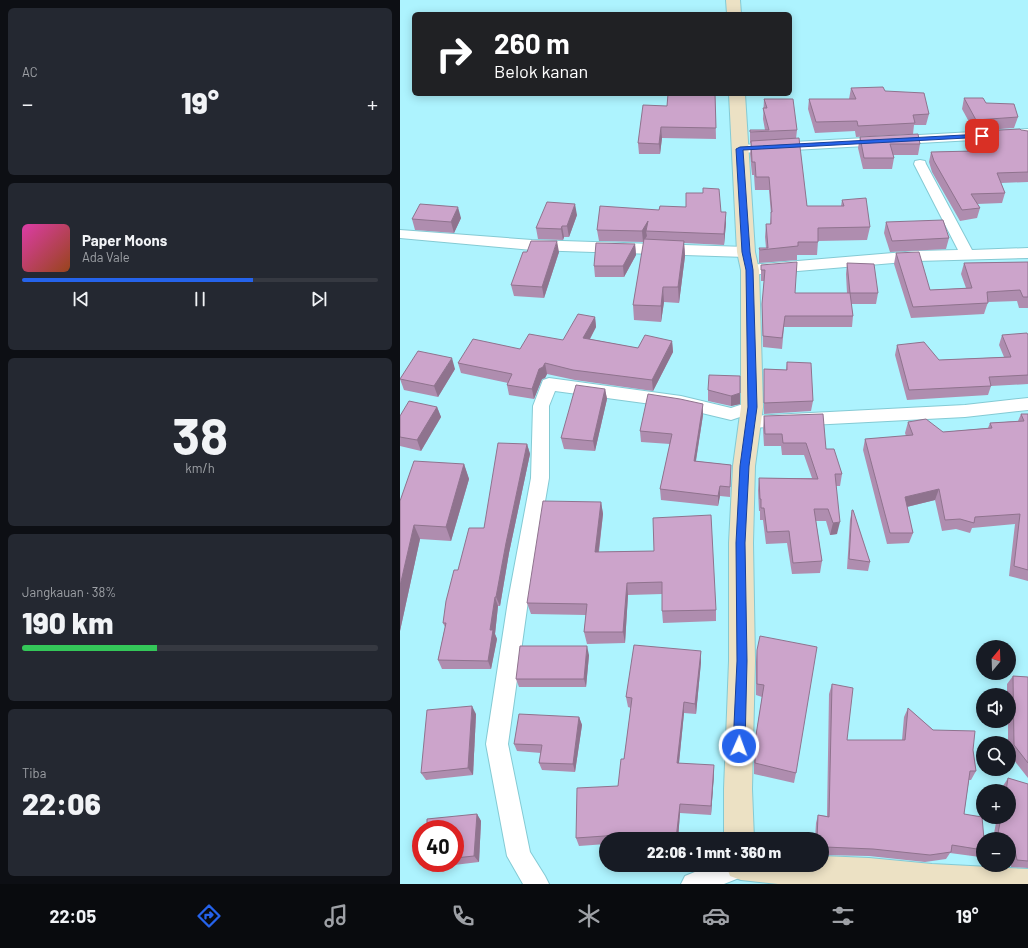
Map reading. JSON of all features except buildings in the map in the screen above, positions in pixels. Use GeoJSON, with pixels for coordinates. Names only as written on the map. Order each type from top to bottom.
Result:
{"type":"FeatureCollection","features":[{"type":"Feature","properties":{"kind":"street"},"geometry":{"type":"LineString","coordinates":[[733,0],[734,12]]}},
{"type":"Feature","properties":{"kind":"street"},"geometry":{"type":"LineString","coordinates":[[737,96],[748,261],[751,414],[744,466],[740,543],[742,661],[738,789],[739,832]]}},
{"type":"Feature","properties":{"kind":"street"},"geometry":{"type":"LineString","coordinates":[[740,149],[1028,133]]}},
{"type":"Feature","properties":{"kind":"street"},"geometry":{"type":"LineString","coordinates":[[920,164],[968,254]]}},
{"type":"Feature","properties":{"kind":"street"},"geometry":{"type":"LineString","coordinates":[[400,234],[532,245],[617,249],[748,261],[1028,253]]}},
{"type":"Feature","properties":{"kind":"street"},"geometry":{"type":"LineString","coordinates":[[537,884],[519,856],[497,744],[518,601],[540,478],[541,406],[549,384],[681,402],[731,414],[965,411],[1028,404]]}},
{"type":"Feature","properties":{"kind":"street"},"geometry":{"type":"LineString","coordinates":[[693,884],[714,872]]}},
{"type":"Feature","properties":{"kind":"street"},"geometry":{"type":"LineString","coordinates":[[829,872],[869,873],[932,879],[1028,884]]}},
{"type":"Feature","properties":{"kind":"route"},"geometry":{"type":"LineString","coordinates":[[739,746],[742,661],[740,543],[744,466],[752,407],[750,270],[746,252],[740,149],[982,136]]}}]}
